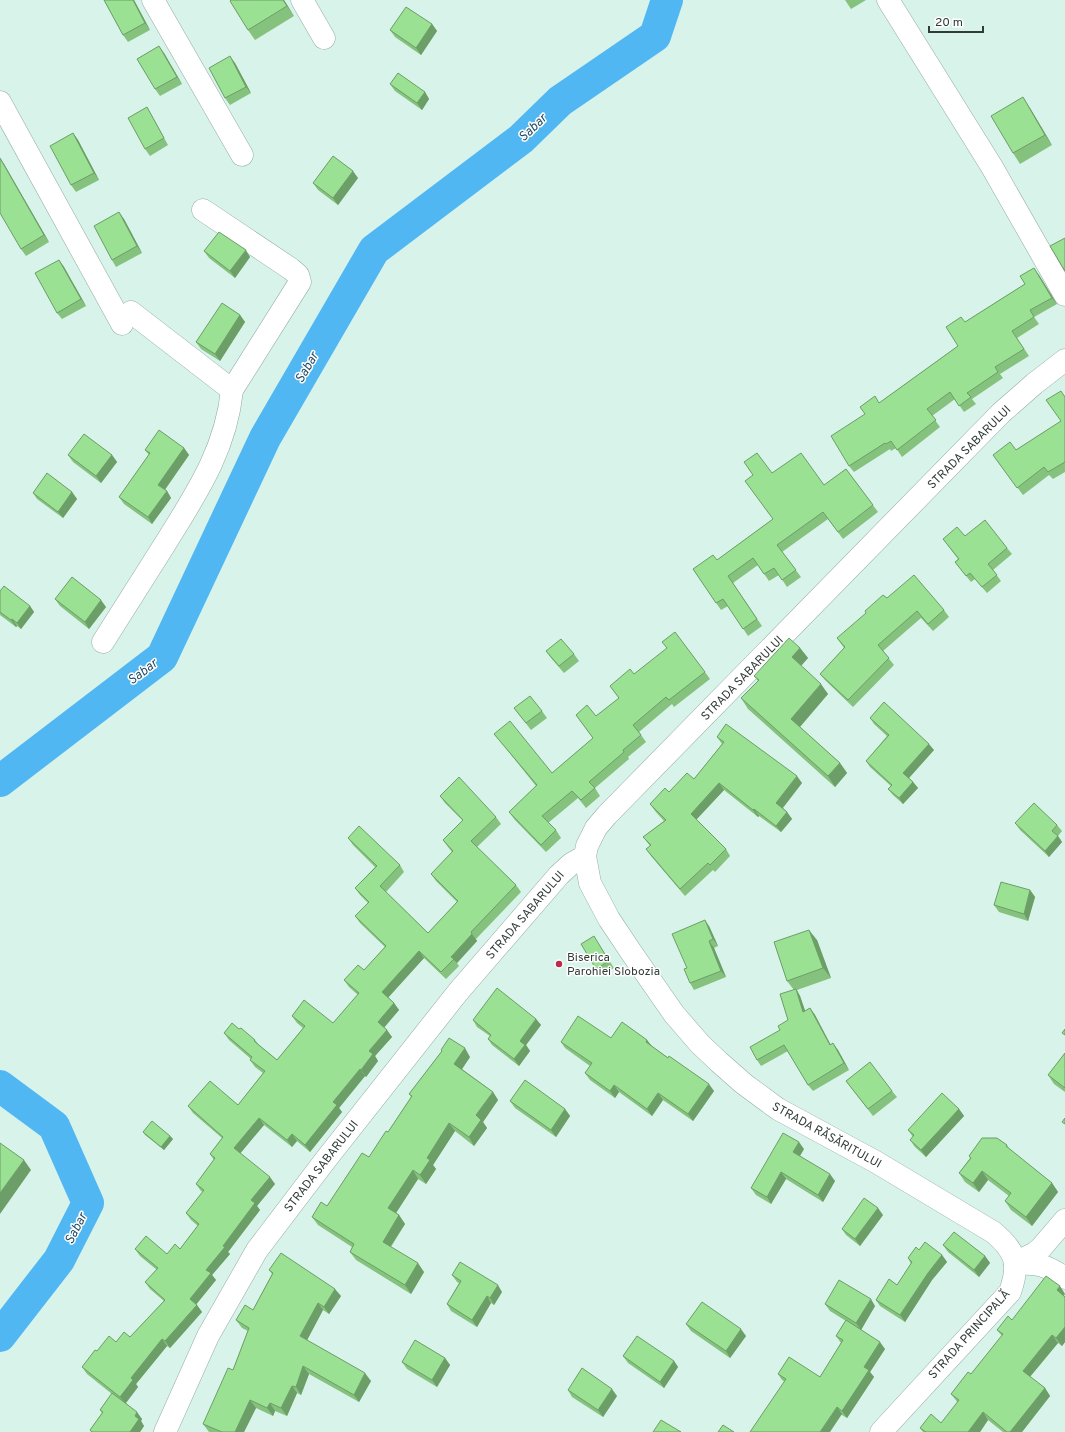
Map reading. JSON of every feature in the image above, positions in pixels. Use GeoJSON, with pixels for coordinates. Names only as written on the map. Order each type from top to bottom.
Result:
{"type":"FeatureCollection","features":[{"type":"Feature","properties":{"kind":"street"},"geometry":{"type":"LineString","coordinates":[[153,0],[242,155]]}},
{"type":"Feature","properties":{"kind":"street"},"geometry":{"type":"LineString","coordinates":[[302,0],[324,38]]}},
{"type":"Feature","properties":{"kind":"street"},"geometry":{"type":"LineString","coordinates":[[888,0],[992,167],[1065,295]]}},
{"type":"Feature","properties":{"kind":"street"},"geometry":{"type":"LineString","coordinates":[[0,102],[127,318],[232,390]]}},
{"type":"Feature","properties":{"kind":"street"},"geometry":{"type":"LineString","coordinates":[[103,642],[200,488],[218,451],[230,406],[232,390],[300,282],[298,275],[292,269],[203,210]]}},
{"type":"Feature","properties":{"kind":"street","name":"STRADA SABARULUI"},"geometry":{"type":"LineString","coordinates":[[165,1432],[208,1336],[257,1250],[327,1158],[458,992],[559,875],[571,864],[585,856],[590,837],[607,816],[1001,413],[1034,384],[1065,360]]}},
{"type":"Feature","properties":{"kind":"street","name":"STRADA RĂSĂRITULUI"},"geometry":{"type":"LineString","coordinates":[[585,856],[590,883],[609,919],[674,1014],[719,1062],[744,1084],[778,1109],[876,1162],[993,1232],[1003,1240],[1010,1249],[1015,1262]]}},
{"type":"Feature","properties":{"kind":"street"},"geometry":{"type":"LineString","coordinates":[[1015,1262],[1035,1253],[1041,1248],[1065,1220]]}},
{"type":"Feature","properties":{"kind":"street"},"geometry":{"type":"LineString","coordinates":[[1015,1262],[1040,1264],[1050,1267],[1065,1278]]}},
{"type":"Feature","properties":{"kind":"street","name":"STRADA PRINCIPALĂ"},"geometry":{"type":"LineString","coordinates":[[881,1432],[1010,1292],[1015,1278],[1015,1262]]}},
{"type":"Feature","properties":{"kind":"building"},"geometry":{"type":"Polygon","coordinates":[[[104,0],[133,0],[145,23],[123,35],[104,0]]]}},
{"type":"Feature","properties":{"kind":"building"},"geometry":{"type":"Polygon","coordinates":[[[283,0],[287,6],[248,30],[230,1],[283,0]]]}},
{"type":"Feature","properties":{"kind":"building"},"geometry":{"type":"Polygon","coordinates":[[[406,7],[432,24],[416,48],[390,30],[406,7]]]}},
{"type":"Feature","properties":{"kind":"building"},"geometry":{"type":"Polygon","coordinates":[[[159,46],[177,77],[155,89],[137,59],[159,46]]]}},
{"type":"Feature","properties":{"kind":"building"},"geometry":{"type":"Polygon","coordinates":[[[230,56],[246,87],[225,98],[209,68],[230,56]]]}},
{"type":"Feature","properties":{"kind":"building"},"geometry":{"type":"Polygon","coordinates":[[[398,73],[425,92],[417,103],[390,84],[398,73]]]}},
{"type":"Feature","properties":{"kind":"building"},"geometry":{"type":"Polygon","coordinates":[[[1023,97],[1045,135],[1013,153],[991,116],[1023,97]]]}},
{"type":"Feature","properties":{"kind":"building"},"geometry":{"type":"Polygon","coordinates":[[[147,107],[164,138],[145,149],[128,118],[147,107]]]}},
{"type":"Feature","properties":{"kind":"building"},"geometry":{"type":"Polygon","coordinates":[[[73,133],[94,173],[71,185],[50,146],[73,133]]]}},
{"type":"Feature","properties":{"kind":"building"},"geometry":{"type":"Polygon","coordinates":[[[333,156],[353,171],[333,198],[313,183],[333,156]]]}},
{"type":"Feature","properties":{"kind":"building"},"geometry":{"type":"Polygon","coordinates":[[[0,158],[44,235],[21,249],[0,213],[0,158]]]}},
{"type":"Feature","properties":{"kind":"building"},"geometry":{"type":"Polygon","coordinates":[[[119,212],[137,246],[112,260],[94,226],[119,212]]]}},
{"type":"Feature","properties":{"kind":"building"},"geometry":{"type":"Polygon","coordinates":[[[219,232],[246,250],[230,271],[204,251],[219,232]]]}},
{"type":"Feature","properties":{"kind":"building"},"geometry":{"type":"Polygon","coordinates":[[[1065,238],[1065,271],[1050,246],[1065,238]]]}},
{"type":"Feature","properties":{"kind":"building"},"geometry":{"type":"Polygon","coordinates":[[[59,260],[81,299],[57,313],[35,273],[59,260]]]}},
{"type":"Feature","properties":{"kind":"building"},"geometry":{"type":"Polygon","coordinates":[[[1034,268],[1052,298],[1030,310],[1034,317],[1012,331],[1024,349],[995,367],[998,372],[967,393],[971,397],[959,406],[950,392],[927,409],[936,420],[897,450],[891,441],[886,444],[885,443],[849,466],[831,436],[865,414],[860,407],[875,396],[879,403],[958,346],[946,327],[961,317],[965,322],[1025,284],[1020,276],[1034,268]]]}},
{"type":"Feature","properties":{"kind":"building"},"geometry":{"type":"Polygon","coordinates":[[[222,303],[240,315],[215,354],[196,342],[222,303]]]}},
{"type":"Feature","properties":{"kind":"building"},"geometry":{"type":"Polygon","coordinates":[[[1061,391],[1065,397],[1065,462],[1048,472],[1044,467],[1017,488],[993,455],[1010,442],[1016,450],[1061,421],[1046,400],[1061,391]]]}},
{"type":"Feature","properties":{"kind":"building"},"geometry":{"type":"Polygon","coordinates":[[[159,430],[184,448],[158,485],[167,491],[148,517],[119,497],[150,453],[145,450],[159,430]]]}},
{"type":"Feature","properties":{"kind":"building"},"geometry":{"type":"Polygon","coordinates":[[[84,434],[112,455],[96,476],[68,455],[84,434]]]}},
{"type":"Feature","properties":{"kind":"building"},"geometry":{"type":"Polygon","coordinates":[[[757,453],[772,473],[801,453],[824,485],[846,469],[873,505],[838,532],[823,512],[777,545],[796,570],[782,580],[774,568],[764,574],[753,558],[728,576],[757,619],[743,629],[723,599],[716,603],[693,569],[713,555],[717,560],[773,519],[745,481],[753,475],[744,462],[757,453]]]}},
{"type":"Feature","properties":{"kind":"building"},"geometry":{"type":"Polygon","coordinates":[[[47,473],[72,492],[58,512],[33,493],[47,473]]]}},
{"type":"Feature","properties":{"kind":"building"},"geometry":{"type":"Polygon","coordinates":[[[985,520],[1007,548],[988,564],[997,575],[982,587],[970,573],[966,576],[955,562],[959,559],[943,539],[957,527],[965,536],[985,520]]]}},
{"type":"Feature","properties":{"kind":"building"},"geometry":{"type":"Polygon","coordinates":[[[914,575],[944,610],[928,624],[917,611],[878,645],[889,658],[848,700],[820,674],[845,647],[837,638],[866,613],[865,611],[883,595],[887,598],[914,575]]]}},
{"type":"Feature","properties":{"kind":"building"},"geometry":{"type":"Polygon","coordinates":[[[72,577],[101,600],[85,622],[55,599],[72,577]]]}},
{"type":"Feature","properties":{"kind":"building"},"geometry":{"type":"Polygon","coordinates":[[[4,586],[30,606],[17,623],[0,612],[0,591],[4,586]]]}},
{"type":"Feature","properties":{"kind":"building"},"geometry":{"type":"Polygon","coordinates":[[[675,632],[705,672],[669,700],[666,697],[633,725],[641,735],[623,750],[624,752],[589,782],[595,788],[581,800],[572,791],[542,816],[556,830],[541,845],[509,812],[537,785],[494,734],[510,721],[552,773],[593,738],[576,715],[587,705],[596,716],[619,698],[610,686],[630,669],[634,674],[667,648],[662,642],[675,632]]]}},
{"type":"Feature","properties":{"kind":"building"},"geometry":{"type":"Polygon","coordinates":[[[789,638],[800,648],[792,657],[821,684],[791,719],[840,763],[828,776],[741,698],[759,680],[754,676],[789,638]]]}},
{"type":"Feature","properties":{"kind":"building"},"geometry":{"type":"Polygon","coordinates":[[[561,639],[574,654],[559,666],[546,651],[561,639]]]}},
{"type":"Feature","properties":{"kind":"building"},"geometry":{"type":"Polygon","coordinates":[[[530,696],[542,711],[526,723],[514,708],[530,696]]]}},
{"type":"Feature","properties":{"kind":"building"},"geometry":{"type":"Polygon","coordinates":[[[884,702],[929,744],[903,773],[913,782],[899,798],[888,789],[892,785],[866,761],[889,735],[870,718],[884,702]]]}},
{"type":"Feature","properties":{"kind":"building"},"geometry":{"type":"Polygon","coordinates":[[[726,724],[797,776],[776,803],[787,812],[776,826],[719,783],[691,814],[726,849],[710,865],[708,863],[680,889],[646,849],[651,845],[643,837],[666,820],[650,804],[665,788],[669,792],[687,773],[694,779],[724,742],[717,737],[726,724]]]}},
{"type":"Feature","properties":{"kind":"building"},"geometry":{"type":"Polygon","coordinates":[[[459,777],[496,817],[471,841],[516,885],[471,932],[472,934],[451,957],[454,959],[441,972],[419,951],[382,992],[394,1003],[378,1022],[387,1030],[369,1051],[373,1054],[361,1070],[360,1069],[333,1102],[337,1105],[305,1145],[292,1134],[287,1140],[259,1118],[234,1148],[270,1177],[251,1200],[255,1203],[223,1246],[225,1247],[206,1270],[211,1273],[190,1299],[197,1305],[165,1341],[162,1339],[131,1378],[133,1380],[120,1397],[82,1367],[95,1350],[97,1351],[109,1336],[116,1342],[124,1332],[130,1337],[165,1300],[145,1282],[158,1268],[135,1249],[146,1236],[167,1254],[175,1244],[180,1249],[199,1224],[186,1213],[204,1190],[196,1184],[215,1158],[210,1154],[223,1137],[188,1106],[210,1081],[238,1105],[265,1071],[250,1060],[252,1057],[224,1033],[232,1023],[239,1029],[241,1028],[277,1060],[305,1026],[292,1016],[304,1000],[333,1023],[359,993],[344,980],[358,965],[364,970],[386,946],[355,916],[369,902],[355,888],[377,866],[348,838],[359,826],[400,865],[380,886],[428,933],[458,901],[431,874],[453,851],[443,840],[463,820],[440,796],[459,777]]]}},
{"type":"Feature","properties":{"kind":"building"},"geometry":{"type":"Polygon","coordinates":[[[1034,803],[1057,825],[1052,831],[1058,836],[1045,851],[1015,823],[1034,803]]]}},
{"type":"Feature","properties":{"kind":"building"},"geometry":{"type":"Polygon","coordinates":[[[1001,882],[1030,890],[1024,914],[994,905],[1001,882]]]}},
{"type":"Feature","properties":{"kind":"building"},"geometry":{"type":"Polygon","coordinates":[[[705,920],[713,939],[709,941],[721,971],[690,983],[684,969],[687,968],[672,934],[705,920]]]}},
{"type":"Feature","properties":{"kind":"building"},"geometry":{"type":"Polygon","coordinates":[[[809,930],[823,968],[787,981],[774,942],[809,930]]]}},
{"type":"Feature","properties":{"kind":"building"},"geometry":{"type":"Polygon","coordinates":[[[594,936],[609,961],[596,969],[581,944],[594,936]]]}},
{"type":"Feature","properties":{"kind":"building"},"geometry":{"type":"Polygon","coordinates":[[[497,988],[536,1019],[520,1041],[525,1045],[514,1059],[488,1039],[491,1035],[473,1020],[497,988]]]}},
{"type":"Feature","properties":{"kind":"building"},"geometry":{"type":"Polygon","coordinates":[[[796,989],[803,1012],[810,1008],[830,1045],[833,1043],[844,1063],[808,1085],[784,1045],[757,1060],[750,1047],[780,1030],[778,1026],[788,1020],[780,994],[796,989]]]}},
{"type":"Feature","properties":{"kind":"building"},"geometry":{"type":"Polygon","coordinates":[[[578,1016],[611,1038],[622,1022],[647,1040],[646,1042],[668,1058],[669,1056],[709,1084],[688,1114],[658,1093],[647,1109],[614,1085],[610,1091],[585,1073],[592,1063],[561,1042],[578,1016]]]}},
{"type":"Feature","properties":{"kind":"building"},"geometry":{"type":"Polygon","coordinates":[[[449,1038],[465,1048],[454,1064],[493,1092],[476,1115],[481,1120],[469,1137],[449,1123],[427,1158],[430,1160],[420,1175],[413,1170],[388,1208],[399,1215],[383,1242],[418,1263],[405,1285],[350,1252],[354,1244],[312,1217],[321,1202],[327,1206],[362,1153],[369,1157],[412,1096],[409,1094],[442,1051],[441,1050],[449,1038]]]}},
{"type":"Feature","properties":{"kind":"building"},"geometry":{"type":"Polygon","coordinates":[[[1065,1053],[1065,1088],[1048,1075],[1065,1053]]]}},
{"type":"Feature","properties":{"kind":"building"},"geometry":{"type":"Polygon","coordinates":[[[870,1062],[892,1091],[868,1109],[846,1081],[870,1062]]]}},
{"type":"Feature","properties":{"kind":"building"},"geometry":{"type":"Polygon","coordinates":[[[525,1080],[565,1109],[551,1130],[510,1101],[525,1080]]]}},
{"type":"Feature","properties":{"kind":"building"},"geometry":{"type":"Polygon","coordinates":[[[942,1093],[959,1109],[921,1150],[910,1140],[914,1135],[908,1130],[942,1093]]]}},
{"type":"Feature","properties":{"kind":"building"},"geometry":{"type":"Polygon","coordinates":[[[152,1121],[170,1136],[161,1147],[143,1132],[152,1121]]]}},
{"type":"Feature","properties":{"kind":"building"},"geometry":{"type":"Polygon","coordinates":[[[783,1133],[799,1142],[793,1152],[830,1174],[818,1195],[781,1172],[767,1197],[751,1188],[783,1133]]]}},
{"type":"Feature","properties":{"kind":"building"},"geometry":{"type":"Polygon","coordinates":[[[982,1138],[997,1138],[1052,1183],[1026,1217],[1005,1201],[1011,1193],[982,1171],[973,1183],[959,1173],[971,1158],[969,1156],[982,1138]]]}},
{"type":"Feature","properties":{"kind":"building"},"geometry":{"type":"Polygon","coordinates":[[[0,1143],[24,1160],[0,1193],[0,1143]]]}},
{"type":"Feature","properties":{"kind":"building"},"geometry":{"type":"Polygon","coordinates":[[[864,1198],[878,1208],[855,1239],[842,1229],[864,1198]]]}},
{"type":"Feature","properties":{"kind":"building"},"geometry":{"type":"Polygon","coordinates":[[[954,1232],[985,1256],[974,1270],[943,1245],[954,1232]]]}},
{"type":"Feature","properties":{"kind":"building"},"geometry":{"type":"Polygon","coordinates":[[[925,1242],[942,1255],[900,1315],[876,1300],[889,1279],[897,1285],[912,1262],[908,1258],[916,1247],[919,1250],[925,1242]]]}},
{"type":"Feature","properties":{"kind":"building"},"geometry":{"type":"Polygon","coordinates":[[[281,1253],[335,1289],[324,1307],[318,1303],[300,1336],[365,1373],[354,1395],[303,1366],[296,1387],[292,1386],[281,1408],[270,1403],[267,1408],[250,1400],[235,1432],[222,1432],[203,1424],[228,1368],[233,1370],[249,1328],[236,1320],[245,1305],[253,1310],[273,1273],[269,1270],[281,1253]]]}},
{"type":"Feature","properties":{"kind":"building"},"geometry":{"type":"Polygon","coordinates":[[[460,1262],[498,1285],[490,1298],[487,1296],[472,1320],[447,1304],[461,1281],[452,1275],[460,1262]]]}},
{"type":"Feature","properties":{"kind":"building"},"geometry":{"type":"Polygon","coordinates":[[[1046,1276],[1060,1286],[1057,1290],[1065,1297],[1065,1327],[1056,1338],[1052,1335],[1023,1371],[1045,1388],[1010,1432],[1007,1432],[983,1412],[968,1432],[926,1432],[920,1428],[931,1414],[941,1423],[959,1400],[951,1394],[968,1372],[971,1374],[1003,1334],[997,1330],[1008,1316],[1012,1320],[1046,1276]]]}},
{"type":"Feature","properties":{"kind":"building"},"geometry":{"type":"Polygon","coordinates":[[[839,1280],[871,1299],[856,1323],[825,1304],[839,1280]]]}},
{"type":"Feature","properties":{"kind":"building"},"geometry":{"type":"Polygon","coordinates":[[[702,1302],[741,1329],[726,1351],[686,1324],[702,1302]]]}},
{"type":"Feature","properties":{"kind":"building"},"geometry":{"type":"Polygon","coordinates":[[[846,1320],[880,1342],[864,1367],[869,1370],[842,1411],[837,1407],[820,1432],[750,1432],[786,1379],[778,1374],[789,1357],[820,1377],[843,1340],[836,1336],[846,1320]]]}},
{"type":"Feature","properties":{"kind":"building"},"geometry":{"type":"Polygon","coordinates":[[[637,1336],[674,1361],[660,1382],[623,1356],[637,1336]]]}},
{"type":"Feature","properties":{"kind":"building"},"geometry":{"type":"Polygon","coordinates":[[[415,1340],[445,1358],[432,1380],[402,1362],[415,1340]]]}},
{"type":"Feature","properties":{"kind":"building"},"geometry":{"type":"Polygon","coordinates":[[[582,1368],[612,1389],[598,1410],[568,1390],[582,1368]]]}},
{"type":"Feature","properties":{"kind":"building"},"geometry":{"type":"Polygon","coordinates":[[[112,1393],[137,1412],[135,1416],[139,1419],[130,1432],[92,1432],[90,1430],[103,1412],[100,1410],[112,1393]]]}},
{"type":"Feature","properties":{"kind":"building"},"geometry":{"type":"Polygon","coordinates":[[[661,1420],[681,1432],[653,1432],[661,1420]]]}},
{"type":"Feature","properties":{"kind":"building"},"geometry":{"type":"Polygon","coordinates":[[[723,1425],[734,1432],[718,1432],[723,1425]]]}},
{"type":"Feature","properties":{"kind":"waterway","name":"Sabar"},"geometry":{"type":"LineString","coordinates":[[0,781],[162,657],[265,438],[374,250],[521,139],[560,101],[655,36],[667,0]]}},
{"type":"Feature","properties":{"kind":"waterway","name":"Sabar"},"geometry":{"type":"LineString","coordinates":[[0,1086],[54,1126],[88,1203],[59,1260],[0,1336]]}},
{"type":"Feature","properties":{"kind":"place","name":"Biserica Parohiei Slobozia"},"geometry":{"type":"Point","coordinates":[559,964]}}]}
